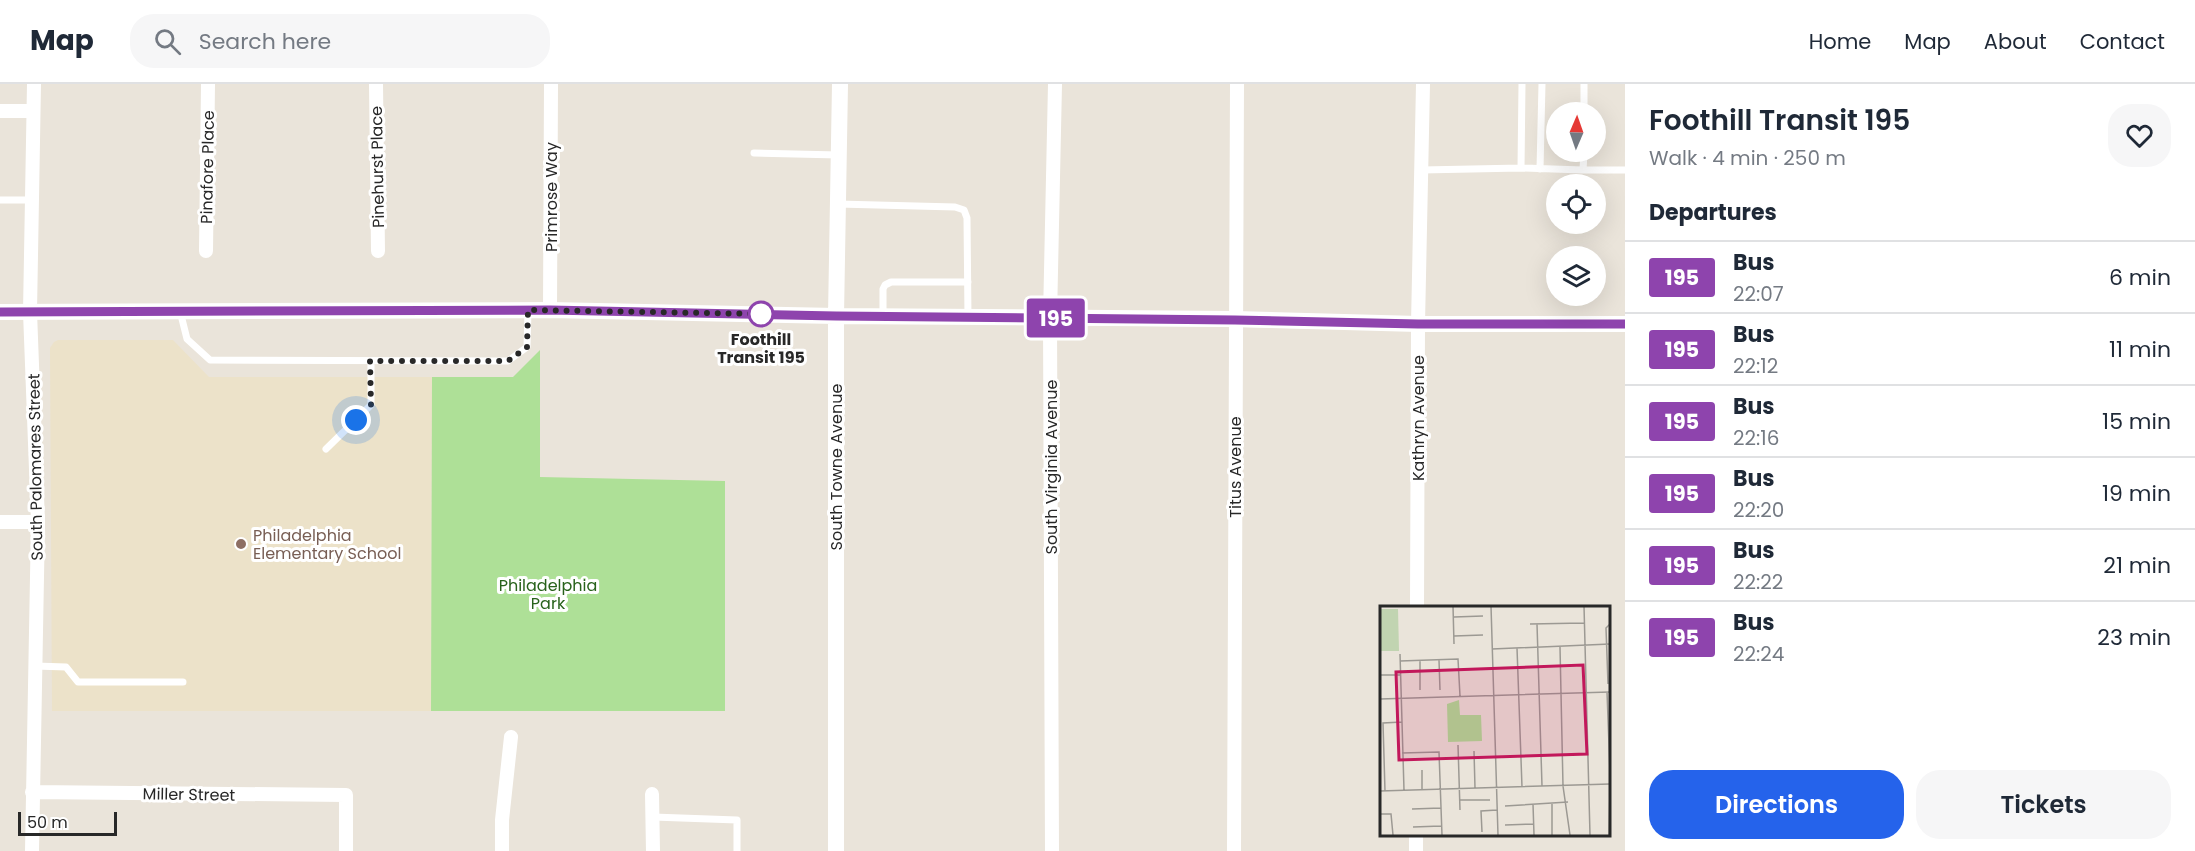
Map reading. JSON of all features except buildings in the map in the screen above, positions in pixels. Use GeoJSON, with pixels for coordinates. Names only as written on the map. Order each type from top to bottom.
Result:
{"type":"FeatureCollection","features":[{"type":"Feature","properties":{"kind":"street","name":"South Palomares Street"},"geometry":{"type":"LineString","coordinates":[[32,851],[38,522],[30,312],[34,84]]}},
{"type":"Feature","properties":{"kind":"street","name":"Pinafore Place"},"geometry":{"type":"LineString","coordinates":[[206,251],[208,84]]}},
{"type":"Feature","properties":{"kind":"street","name":"Pinehurst Place"},"geometry":{"type":"LineString","coordinates":[[376,84],[378,251]]}},
{"type":"Feature","properties":{"kind":"street","name":"Primrose Way"},"geometry":{"type":"LineString","coordinates":[[550,310],[551,84]]}},
{"type":"Feature","properties":{"kind":"street","name":"South Towne Avenue"},"geometry":{"type":"LineString","coordinates":[[836,851],[836,316],[840,84]]}},
{"type":"Feature","properties":{"kind":"street","name":"South Virginia Avenue"},"geometry":{"type":"LineString","coordinates":[[1052,851],[1050,318],[1055,84]]}},
{"type":"Feature","properties":{"kind":"street","name":"Titus Avenue"},"geometry":{"type":"LineString","coordinates":[[1234,851],[1237,84]]}},
{"type":"Feature","properties":{"kind":"street","name":"Kathryn Avenue"},"geometry":{"type":"LineString","coordinates":[[1417,606],[1418,324],[1424,84]]}},
{"type":"Feature","properties":{"kind":"street"},"geometry":{"type":"LineString","coordinates":[[0,111],[33,111]]}},
{"type":"Feature","properties":{"kind":"street"},"geometry":{"type":"LineString","coordinates":[[0,312],[550,310],[1418,324],[1625,324]]}},
{"type":"Feature","properties":{"kind":"street"},"geometry":{"type":"LineString","coordinates":[[0,522],[38,522]]}},
{"type":"Feature","properties":{"kind":"street"},"geometry":{"type":"LineString","coordinates":[[502,851],[502,820],[511,737]]}},
{"type":"Feature","properties":{"kind":"street","name":"Miller Street"},"geometry":{"type":"LineString","coordinates":[[32,792],[346,795],[346,851]]}},
{"type":"Feature","properties":{"kind":"street"},"geometry":{"type":"LineString","coordinates":[[652,794],[653,851]]}},
{"type":"Feature","properties":{"kind":"lane"},"geometry":{"type":"LineString","coordinates":[[1521,168],[1522,84]]}},
{"type":"Feature","properties":{"kind":"lane"},"geometry":{"type":"LineString","coordinates":[[1540,169],[1542,84]]}},
{"type":"Feature","properties":{"kind":"lane"},"geometry":{"type":"LineString","coordinates":[[1584,84],[1584,102]]}},
{"type":"Feature","properties":{"kind":"lane"},"geometry":{"type":"LineString","coordinates":[[754,153],[839,154]]}},
{"type":"Feature","properties":{"kind":"lane"},"geometry":{"type":"LineString","coordinates":[[1584,162],[1584,170]]}},
{"type":"Feature","properties":{"kind":"lane"},"geometry":{"type":"LineString","coordinates":[[1422,170],[1521,168],[1625,170]]}},
{"type":"Feature","properties":{"kind":"lane"},"geometry":{"type":"LineString","coordinates":[[0,200],[31,200]]}},
{"type":"Feature","properties":{"kind":"lane"},"geometry":{"type":"LineString","coordinates":[[838,204],[955,207],[964,210],[967,218],[968,317]]}},
{"type":"Feature","properties":{"kind":"lane"},"geometry":{"type":"LineString","coordinates":[[883,316],[883,289],[891,282],[968,282]]}},
{"type":"Feature","properties":{"kind":"lane"},"geometry":{"type":"LineString","coordinates":[[180,311],[187,339],[210,360],[508,361],[527,347],[528,310]]}},
{"type":"Feature","properties":{"kind":"lane"},"geometry":{"type":"LineString","coordinates":[[326,449],[371,405],[370,361]]}},
{"type":"Feature","properties":{"kind":"lane"},"geometry":{"type":"LineString","coordinates":[[35,666],[66,667],[78,682],[183,682]]}},
{"type":"Feature","properties":{"kind":"lane"},"geometry":{"type":"LineString","coordinates":[[652,817],[737,820],[737,851]]}},
{"type":"Feature","properties":{"kind":"shaded area","name":"Philadelphia Elementary School"},"geometry":{"type":"Polygon","coordinates":[[[58,340],[173,340],[209,377],[432,377],[431,711],[52,711],[50,348],[58,340]]]}},
{"type":"Feature","properties":{"kind":"green space","name":"Philadelphia Park"},"geometry":{"type":"Polygon","coordinates":[[[540,350],[540,477],[725,481],[725,711],[431,711],[432,377],[513,377],[540,350]]]}},
{"type":"Feature","properties":{"kind":"bus line","name":"195"},"geometry":{"type":"LineString","coordinates":[[0,312],[550,310],[1418,324],[1625,324]]}},
{"type":"Feature","properties":{"kind":"place","name":"Foothill Transit 195"},"geometry":{"type":"Point","coordinates":[761,314]}},
{"type":"Feature","properties":{"kind":"place","name":"Philadelphia Elementary School"},"geometry":{"type":"Point","coordinates":[241,544]}},
{"type":"Feature","properties":{"kind":"route"},"geometry":{"type":"LineString","coordinates":[[356,420],[371,405],[370,361],[508,361],[527,347],[528,310],[764,314],[761,314]]}}]}
